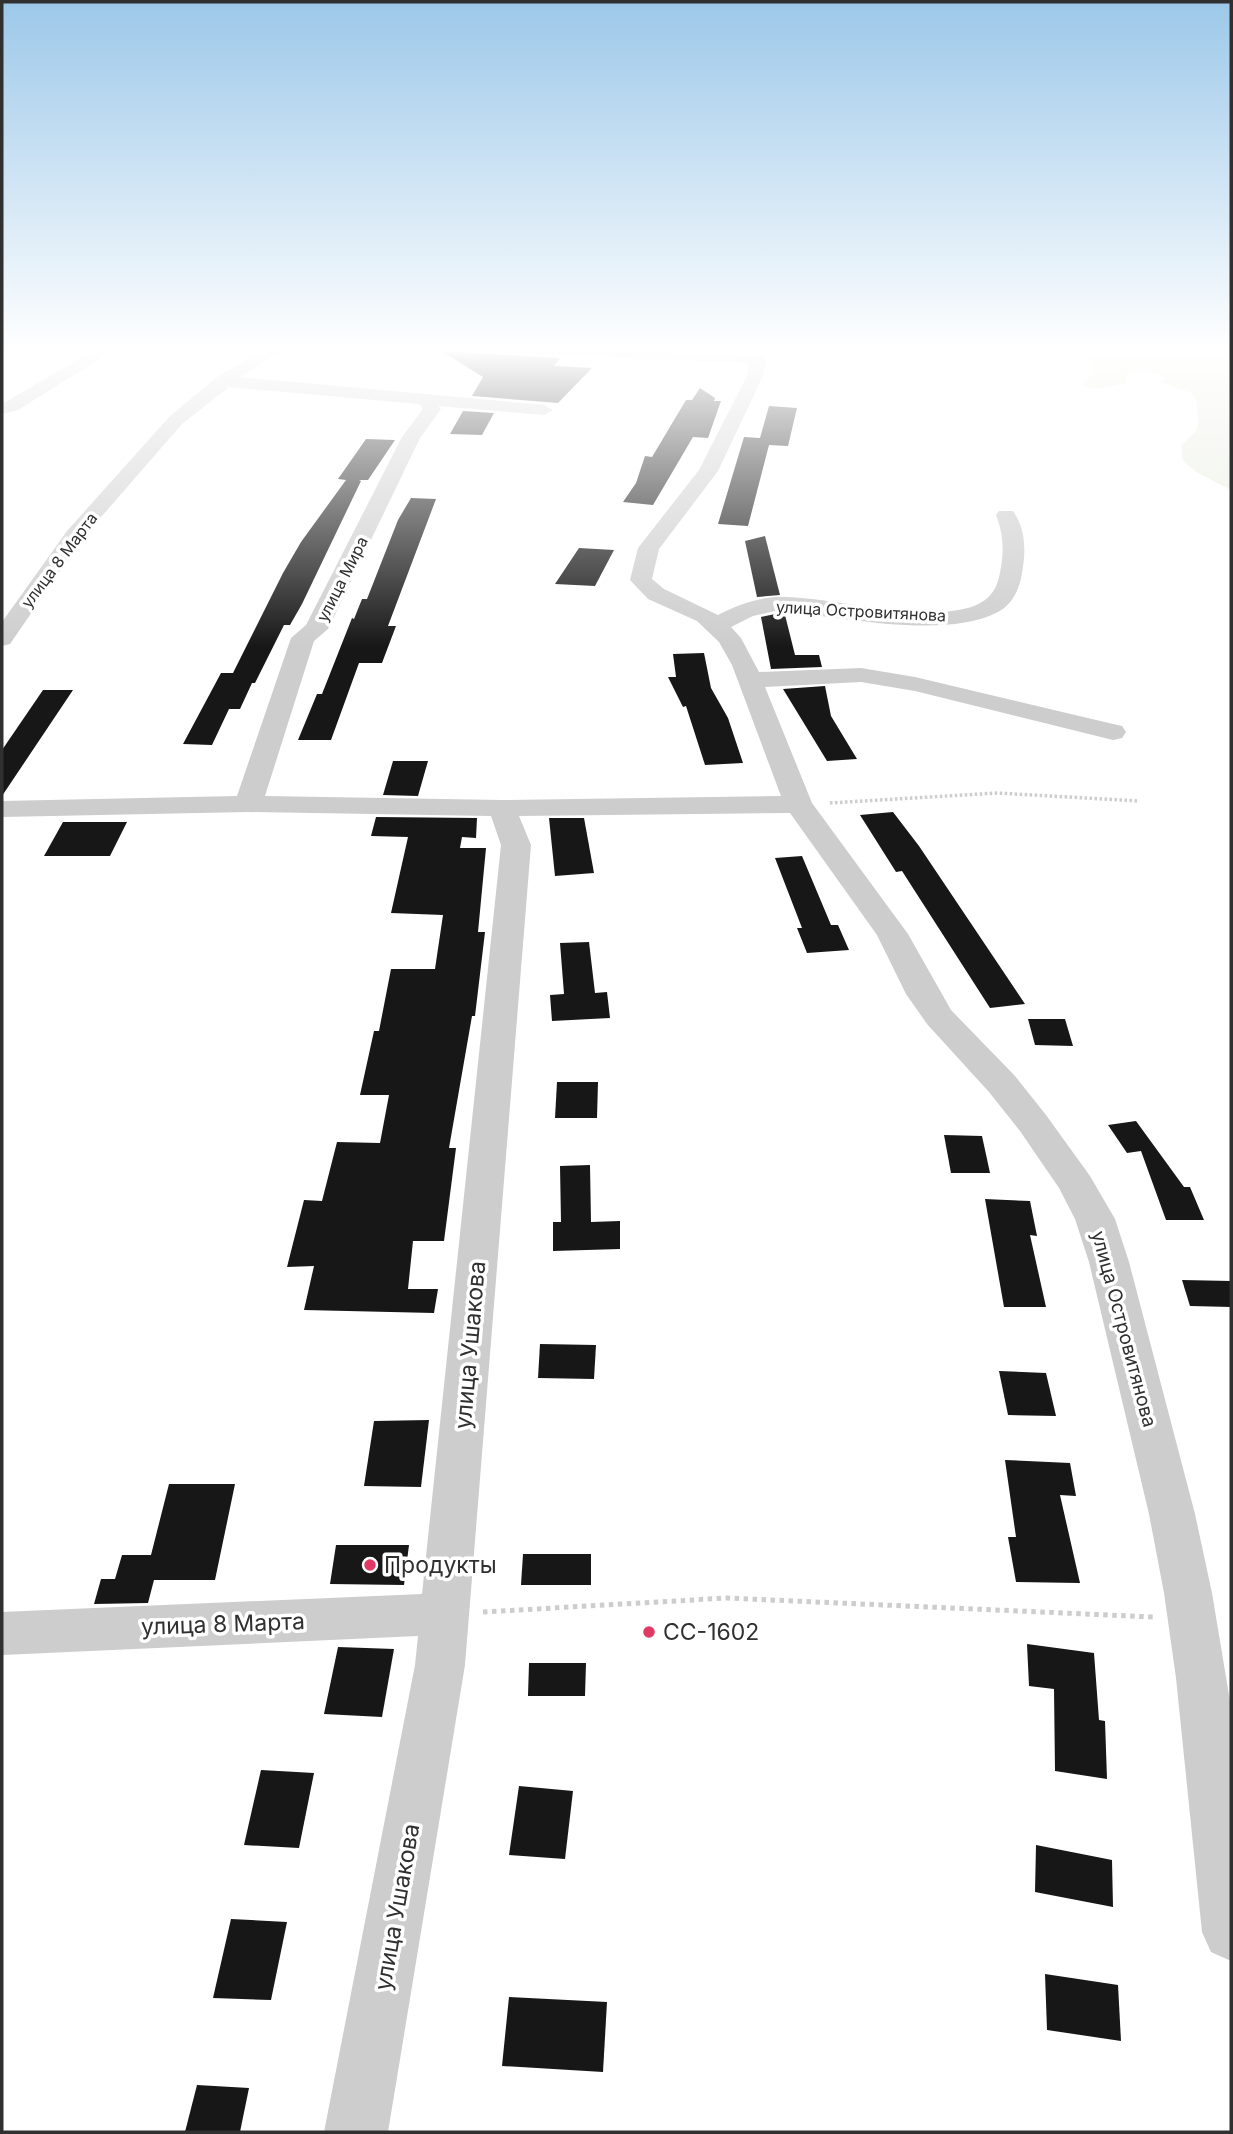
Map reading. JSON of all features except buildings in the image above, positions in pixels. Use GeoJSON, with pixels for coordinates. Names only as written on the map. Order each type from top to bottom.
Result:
{"type":"FeatureCollection","features":[{"type":"Feature","properties":{"kind":"street","name":"улица 8 Марта"},"geometry":{"type":"LineString","coordinates":[[2,639],[74,534],[151,448]]}},
{"type":"Feature","properties":{"kind":"street","name":"улица Мира"},"geometry":{"type":"LineString","coordinates":[[248,804],[303,638],[316,629],[406,448]]}},
{"type":"Feature","properties":{"kind":"street","name":"улица Островитянова"},"geometry":{"type":"LineString","coordinates":[[720,448],[709,471],[649,548],[640,574],[641,580],[656,594],[690,608],[718,625],[739,652],[798,804],[892,934],[923,994],[939,1017],[1002,1084],[1033,1123],[1077,1185],[1095,1219],[1109,1262],[1172,1514],[1202,1678],[1231,1932]]}},
{"type":"Feature","properties":{"kind":"street","name":"улица Островитянова"},"geometry":{"type":"LineString","coordinates":[[718,625],[754,607],[775,604],[928,617],[977,613],[997,603],[1010,584],[1016,539],[1006,515]]}},
{"type":"Feature","properties":{"kind":"street"},"geometry":{"type":"LineString","coordinates":[[750,680],[861,675],[915,684],[1113,732]]}},
{"type":"Feature","properties":{"kind":"street"},"geometry":{"type":"LineString","coordinates":[[2,809],[248,804],[502,808],[798,804]]}},
{"type":"Feature","properties":{"kind":"street","name":"улица Ушакова"},"geometry":{"type":"LineString","coordinates":[[356,2132],[440,1665],[516,845],[502,808]]}},
{"type":"Feature","properties":{"kind":"street","name":"улица 8 Марта"},"geometry":{"type":"LineString","coordinates":[[2,1634],[445,1614]]}},
{"type":"Feature","properties":{"kind":"path"},"geometry":{"type":"LineString","coordinates":[[798,804],[997,793],[1139,801]]}},
{"type":"Feature","properties":{"kind":"path"},"geometry":{"type":"LineString","coordinates":[[445,1614],[727,1598],[965,1607],[1192,1620]]}},
{"type":"Feature","properties":{"kind":"shaded area"},"geometry":{"type":"Polygon","coordinates":[[[1181,448],[1231,448],[1231,490],[1198,473],[1183,461],[1181,448]]]}},
{"type":"Feature","properties":{"kind":"place","name":"Продукты"},"geometry":{"type":"Point","coordinates":[370,1565]}},
{"type":"Feature","properties":{"kind":"place","name":"СС-1602"},"geometry":{"type":"Point","coordinates":[649,1632]}}]}
